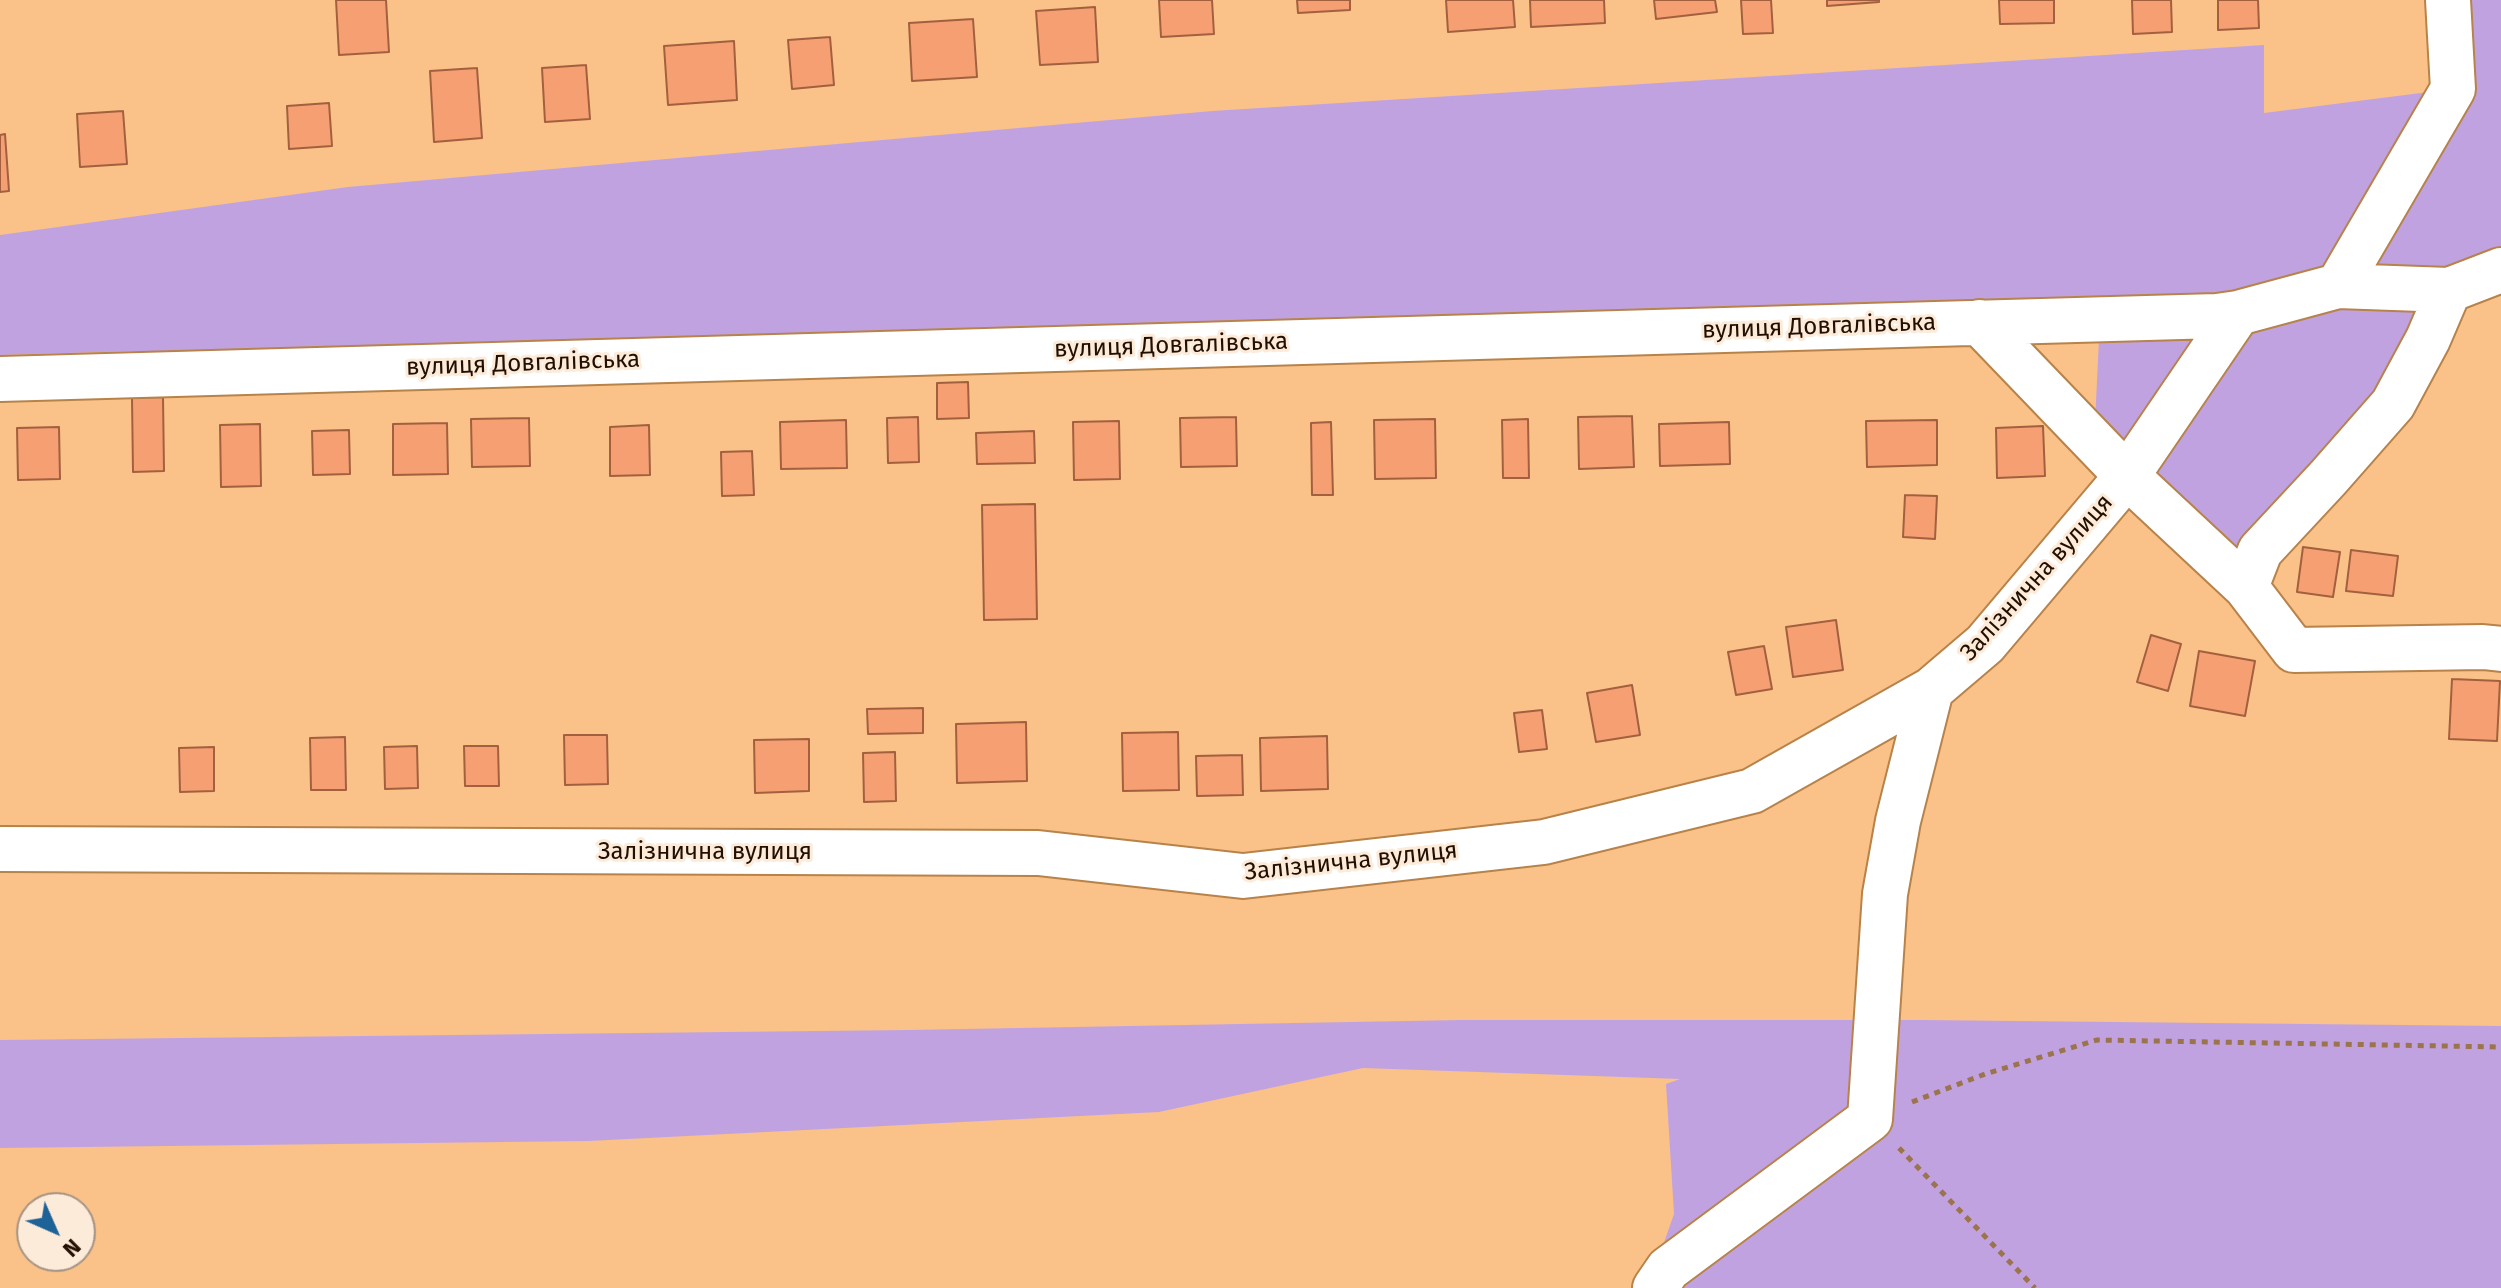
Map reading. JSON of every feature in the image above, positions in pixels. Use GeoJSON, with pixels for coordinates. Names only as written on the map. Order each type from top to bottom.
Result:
{"type":"FeatureCollection","features":[{"type":"Feature","properties":{"kind":"street"},"geometry":{"type":"LineString","coordinates":[[2338,286],[2453,89],[2448,0]]}},
{"type":"Feature","properties":{"kind":"street"},"geometry":{"type":"LineString","coordinates":[[2246,587],[2260,551],[2393,404],[2428,339],[2449,290],[2501,270]]}},
{"type":"Feature","properties":{"kind":"street","name":"вулиця Довгалівська"},"geometry":{"type":"LineString","coordinates":[[0,379],[2217,316],[2338,286],[2449,290]]}},
{"type":"Feature","properties":{"kind":"street"},"geometry":{"type":"LineString","coordinates":[[1979,322],[2127,476],[2238,313]]}},
{"type":"Feature","properties":{"kind":"street","name":"Залізнична вулиця"},"geometry":{"type":"LineString","coordinates":[[0,849],[1038,853],[1243,876],[1544,842],[1752,791],[1931,690],[1985,644],[2127,476],[2246,587],[2294,650],[2501,649]]}},
{"type":"Feature","properties":{"kind":"street"},"geometry":{"type":"LineString","coordinates":[[1655,1288],[1668,1269],[1870,1119],[1885,894],[1898,821],[1931,690]]}},
{"type":"Feature","properties":{"kind":"path"},"geometry":{"type":"LineString","coordinates":[[2035,1288],[1870,1119],[1985,1074],[2097,1040],[2501,1047]]}},
{"type":"Feature","properties":{"kind":"shaded area"},"geometry":{"type":"Polygon","coordinates":[[[2444,0],[2501,0],[2501,267],[2449,290],[2246,587],[2094,442],[2100,319],[654,360],[137,351],[0,355],[0,235],[348,187],[1212,111],[2264,45],[2264,113],[2444,90],[2444,0]]]}},
{"type":"Feature","properties":{"kind":"shaded area"},"geometry":{"type":"Polygon","coordinates":[[[1461,1020],[1923,1020],[2501,1026],[2501,1288],[1648,1288],[1674,1214],[1666,1084],[1680,1079],[1363,1068],[1159,1112],[589,1141],[0,1148],[0,1040],[908,1030],[1461,1020]]]}},
{"type":"Feature","properties":{"kind":"building"},"geometry":{"type":"Polygon","coordinates":[[[336,0],[386,0],[389,52],[339,55],[336,0]]]}},
{"type":"Feature","properties":{"kind":"building"},"geometry":{"type":"Polygon","coordinates":[[[1159,0],[1212,0],[1214,34],[1161,37],[1159,0]]]}},
{"type":"Feature","properties":{"kind":"building"},"geometry":{"type":"Polygon","coordinates":[[[1297,0],[1350,0],[1350,10],[1298,13],[1297,0]]]}},
{"type":"Feature","properties":{"kind":"building"},"geometry":{"type":"Polygon","coordinates":[[[1446,0],[1513,0],[1515,27],[1448,32],[1446,0]]]}},
{"type":"Feature","properties":{"kind":"building"},"geometry":{"type":"Polygon","coordinates":[[[1530,0],[1604,0],[1605,23],[1531,27],[1530,0]]]}},
{"type":"Feature","properties":{"kind":"building"},"geometry":{"type":"Polygon","coordinates":[[[1654,0],[1715,0],[1717,12],[1656,19],[1654,0]]]}},
{"type":"Feature","properties":{"kind":"building"},"geometry":{"type":"Polygon","coordinates":[[[1741,0],[1771,0],[1773,33],[1743,34],[1741,0]]]}},
{"type":"Feature","properties":{"kind":"building"},"geometry":{"type":"Polygon","coordinates":[[[1827,0],[1879,0],[1879,2],[1827,6],[1827,0]]]}},
{"type":"Feature","properties":{"kind":"building"},"geometry":{"type":"Polygon","coordinates":[[[1999,0],[2054,0],[2054,23],[2000,24],[1999,0]]]}},
{"type":"Feature","properties":{"kind":"building"},"geometry":{"type":"Polygon","coordinates":[[[2132,0],[2171,0],[2172,32],[2133,34],[2132,0]]]}},
{"type":"Feature","properties":{"kind":"building"},"geometry":{"type":"Polygon","coordinates":[[[2218,0],[2258,0],[2259,28],[2218,30],[2218,0]]]}},
{"type":"Feature","properties":{"kind":"building"},"geometry":{"type":"Polygon","coordinates":[[[1095,7],[1098,62],[1040,65],[1036,11],[1095,7]]]}},
{"type":"Feature","properties":{"kind":"building"},"geometry":{"type":"Polygon","coordinates":[[[973,19],[977,77],[912,81],[909,23],[973,19]]]}},
{"type":"Feature","properties":{"kind":"building"},"geometry":{"type":"Polygon","coordinates":[[[830,37],[834,85],[792,89],[788,40],[830,37]]]}},
{"type":"Feature","properties":{"kind":"building"},"geometry":{"type":"Polygon","coordinates":[[[734,41],[737,100],[668,105],[664,46],[734,41]]]}},
{"type":"Feature","properties":{"kind":"building"},"geometry":{"type":"Polygon","coordinates":[[[586,65],[590,119],[545,122],[542,68],[586,65]]]}},
{"type":"Feature","properties":{"kind":"building"},"geometry":{"type":"Polygon","coordinates":[[[477,68],[482,138],[434,142],[430,71],[477,68]]]}},
{"type":"Feature","properties":{"kind":"building"},"geometry":{"type":"Polygon","coordinates":[[[329,103],[332,146],[289,149],[287,106],[329,103]]]}},
{"type":"Feature","properties":{"kind":"building"},"geometry":{"type":"Polygon","coordinates":[[[123,111],[127,164],[80,167],[77,114],[123,111]]]}},
{"type":"Feature","properties":{"kind":"building"},"geometry":{"type":"Polygon","coordinates":[[[5,134],[9,191],[0,192],[0,135],[5,134]]]}},
{"type":"Feature","properties":{"kind":"building"},"geometry":{"type":"Polygon","coordinates":[[[968,382],[969,418],[937,419],[937,383],[968,382]]]}},
{"type":"Feature","properties":{"kind":"building"},"geometry":{"type":"Polygon","coordinates":[[[163,397],[164,471],[133,472],[132,398],[163,397]]]}},
{"type":"Feature","properties":{"kind":"building"},"geometry":{"type":"Polygon","coordinates":[[[1632,416],[1634,467],[1579,469],[1578,417],[1632,416]]]}},
{"type":"Feature","properties":{"kind":"building"},"geometry":{"type":"Polygon","coordinates":[[[918,417],[919,462],[888,463],[887,418],[918,417]]]}},
{"type":"Feature","properties":{"kind":"building"},"geometry":{"type":"Polygon","coordinates":[[[1236,417],[1237,466],[1181,467],[1180,418],[1236,417]]]}},
{"type":"Feature","properties":{"kind":"building"},"geometry":{"type":"Polygon","coordinates":[[[529,418],[530,466],[472,467],[471,419],[529,418]]]}},
{"type":"Feature","properties":{"kind":"building"},"geometry":{"type":"Polygon","coordinates":[[[1435,419],[1436,478],[1375,479],[1374,420],[1435,419]]]}},
{"type":"Feature","properties":{"kind":"building"},"geometry":{"type":"Polygon","coordinates":[[[1528,419],[1529,478],[1503,478],[1502,420],[1528,419]]]}},
{"type":"Feature","properties":{"kind":"building"},"geometry":{"type":"Polygon","coordinates":[[[846,420],[847,468],[781,469],[780,422],[846,420]]]}},
{"type":"Feature","properties":{"kind":"building"},"geometry":{"type":"Polygon","coordinates":[[[1937,420],[1937,465],[1867,467],[1866,421],[1937,420]]]}},
{"type":"Feature","properties":{"kind":"building"},"geometry":{"type":"Polygon","coordinates":[[[1119,421],[1120,479],[1074,480],[1073,422],[1119,421]]]}},
{"type":"Feature","properties":{"kind":"building"},"geometry":{"type":"Polygon","coordinates":[[[1331,422],[1333,495],[1312,495],[1311,423],[1331,422]]]}},
{"type":"Feature","properties":{"kind":"building"},"geometry":{"type":"Polygon","coordinates":[[[1729,422],[1730,464],[1660,466],[1659,424],[1729,422]]]}},
{"type":"Feature","properties":{"kind":"building"},"geometry":{"type":"Polygon","coordinates":[[[447,423],[448,474],[393,475],[393,424],[447,423]]]}},
{"type":"Feature","properties":{"kind":"building"},"geometry":{"type":"Polygon","coordinates":[[[260,424],[261,486],[221,487],[220,425],[260,424]]]}},
{"type":"Feature","properties":{"kind":"building"},"geometry":{"type":"Polygon","coordinates":[[[649,425],[650,475],[610,476],[610,427],[649,425]]]}},
{"type":"Feature","properties":{"kind":"building"},"geometry":{"type":"Polygon","coordinates":[[[2043,426],[2045,476],[1997,478],[1996,428],[2043,426]]]}},
{"type":"Feature","properties":{"kind":"building"},"geometry":{"type":"Polygon","coordinates":[[[59,427],[60,479],[18,480],[17,428],[59,427]]]}},
{"type":"Feature","properties":{"kind":"building"},"geometry":{"type":"Polygon","coordinates":[[[349,430],[350,474],[313,475],[312,431],[349,430]]]}},
{"type":"Feature","properties":{"kind":"building"},"geometry":{"type":"Polygon","coordinates":[[[1034,431],[1035,463],[977,464],[976,433],[1034,431]]]}},
{"type":"Feature","properties":{"kind":"building"},"geometry":{"type":"Polygon","coordinates":[[[752,451],[754,495],[722,496],[721,452],[752,451]]]}},
{"type":"Feature","properties":{"kind":"building"},"geometry":{"type":"Polygon","coordinates":[[[1905,495],[1937,496],[1935,539],[1903,537],[1905,495]]]}},
{"type":"Feature","properties":{"kind":"building"},"geometry":{"type":"Polygon","coordinates":[[[1035,504],[1037,619],[984,620],[982,505],[1035,504]]]}},
{"type":"Feature","properties":{"kind":"building"},"geometry":{"type":"Polygon","coordinates":[[[2303,547],[2340,552],[2333,597],[2297,592],[2303,547]]]}},
{"type":"Feature","properties":{"kind":"building"},"geometry":{"type":"Polygon","coordinates":[[[2351,550],[2398,556],[2393,596],[2346,591],[2351,550]]]}},
{"type":"Feature","properties":{"kind":"building"},"geometry":{"type":"Polygon","coordinates":[[[1836,620],[1843,670],[1793,677],[1786,627],[1836,620]]]}},
{"type":"Feature","properties":{"kind":"building"},"geometry":{"type":"Polygon","coordinates":[[[2151,635],[2181,644],[2168,691],[2137,682],[2151,635]]]}},
{"type":"Feature","properties":{"kind":"building"},"geometry":{"type":"Polygon","coordinates":[[[1764,646],[1772,689],[1736,695],[1728,652],[1764,646]]]}},
{"type":"Feature","properties":{"kind":"building"},"geometry":{"type":"Polygon","coordinates":[[[2199,651],[2255,661],[2245,716],[2190,706],[2199,651]]]}},
{"type":"Feature","properties":{"kind":"building"},"geometry":{"type":"Polygon","coordinates":[[[2452,679],[2500,681],[2497,741],[2449,739],[2452,679]]]}},
{"type":"Feature","properties":{"kind":"building"},"geometry":{"type":"Polygon","coordinates":[[[1632,685],[1640,735],[1596,742],[1587,693],[1632,685]]]}},
{"type":"Feature","properties":{"kind":"building"},"geometry":{"type":"Polygon","coordinates":[[[923,708],[923,733],[868,734],[867,709],[923,708]]]}},
{"type":"Feature","properties":{"kind":"building"},"geometry":{"type":"Polygon","coordinates":[[[1542,710],[1547,749],[1519,752],[1514,713],[1542,710]]]}},
{"type":"Feature","properties":{"kind":"building"},"geometry":{"type":"Polygon","coordinates":[[[1026,722],[1027,781],[957,783],[956,724],[1026,722]]]}},
{"type":"Feature","properties":{"kind":"building"},"geometry":{"type":"Polygon","coordinates":[[[1178,732],[1179,790],[1123,791],[1122,733],[1178,732]]]}},
{"type":"Feature","properties":{"kind":"building"},"geometry":{"type":"Polygon","coordinates":[[[564,735],[607,735],[608,784],[565,785],[564,735]]]}},
{"type":"Feature","properties":{"kind":"building"},"geometry":{"type":"Polygon","coordinates":[[[1327,736],[1328,789],[1261,791],[1260,738],[1327,736]]]}},
{"type":"Feature","properties":{"kind":"building"},"geometry":{"type":"Polygon","coordinates":[[[345,737],[346,790],[311,790],[310,738],[345,737]]]}},
{"type":"Feature","properties":{"kind":"building"},"geometry":{"type":"Polygon","coordinates":[[[809,739],[809,791],[755,793],[754,740],[809,739]]]}},
{"type":"Feature","properties":{"kind":"building"},"geometry":{"type":"Polygon","coordinates":[[[417,746],[418,788],[385,789],[384,747],[417,746]]]}},
{"type":"Feature","properties":{"kind":"building"},"geometry":{"type":"Polygon","coordinates":[[[464,746],[498,746],[499,786],[465,786],[464,746]]]}},
{"type":"Feature","properties":{"kind":"building"},"geometry":{"type":"Polygon","coordinates":[[[214,747],[214,791],[180,792],[179,748],[214,747]]]}},
{"type":"Feature","properties":{"kind":"building"},"geometry":{"type":"Polygon","coordinates":[[[895,752],[896,801],[864,802],[863,753],[895,752]]]}},
{"type":"Feature","properties":{"kind":"building"},"geometry":{"type":"Polygon","coordinates":[[[1242,755],[1243,795],[1197,796],[1196,756],[1242,755]]]}}]}
